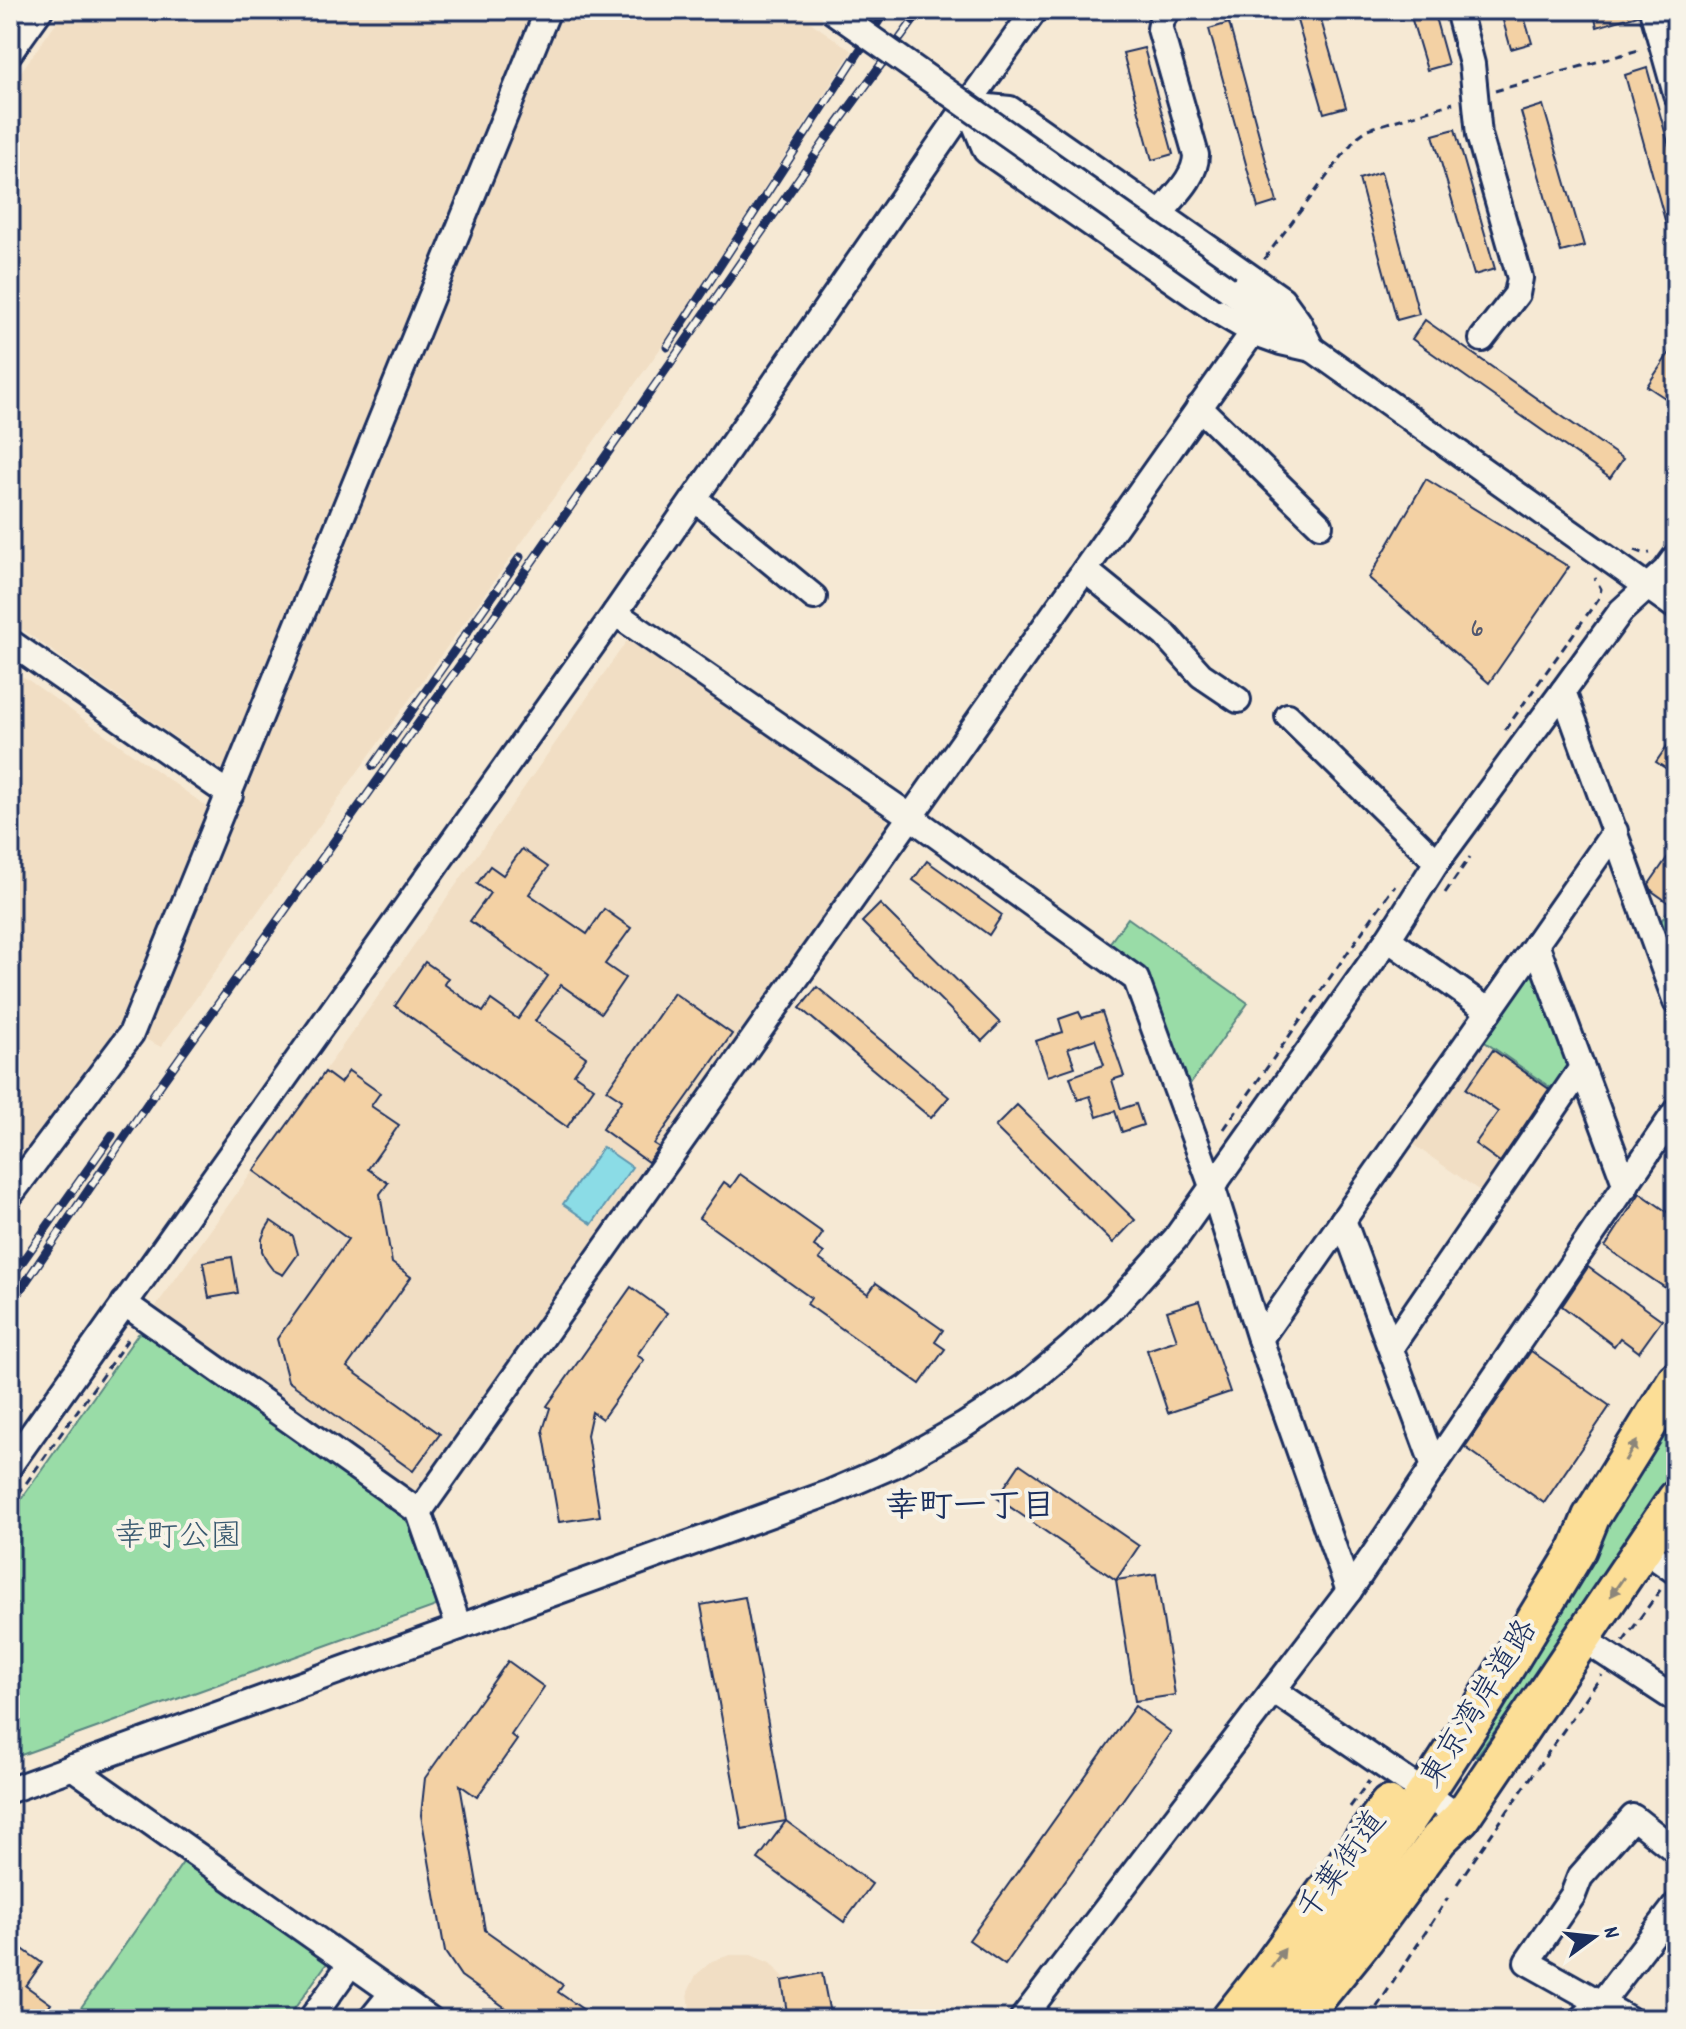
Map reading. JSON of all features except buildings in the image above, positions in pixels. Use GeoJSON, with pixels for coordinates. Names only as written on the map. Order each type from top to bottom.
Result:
{"type":"FeatureCollection","features":[{"type":"Feature","properties":{"kind":"highway","name":"千葉街道"},"geometry":{"type":"LineString","coordinates":[[1230,2019],[1416,1787],[1564,1541],[1591,1517],[1676,1380]]}},
{"type":"Feature","properties":{"kind":"highway","name":"東京湾岸道路"},"geometry":{"type":"LineString","coordinates":[[1300,2019],[1365,1939],[1439,1839],[1461,1818],[1676,1499]]}},
{"type":"Feature","properties":{"kind":"highway","name":"東京湾岸道路"},"geometry":{"type":"LineString","coordinates":[[1267,2019],[1324,1943],[1416,1787]]}},
{"type":"Feature","properties":{"kind":"highway"},"geometry":{"type":"LineString","coordinates":[[1330,2019],[1451,1848],[1461,1818]]}},
{"type":"Feature","properties":{"kind":"street"},"geometry":{"type":"LineString","coordinates":[[10,52],[40,10]]}},
{"type":"Feature","properties":{"kind":"street"},"geometry":{"type":"LineString","coordinates":[[10,1195],[131,1034],[548,10]]}},
{"type":"Feature","properties":{"kind":"street"},"geometry":{"type":"LineString","coordinates":[[831,10],[1676,607]]}},
{"type":"Feature","properties":{"kind":"street"},"geometry":{"type":"LineString","coordinates":[[10,1465],[615,613],[1035,10]]}},
{"type":"Feature","properties":{"kind":"street"},"geometry":{"type":"LineString","coordinates":[[1160,214],[1189,178],[1196,162],[1160,29],[1168,10]]}},
{"type":"Feature","properties":{"kind":"street"},"geometry":{"type":"LineString","coordinates":[[1458,10],[1472,64],[1479,135],[1520,278],[1517,294],[1482,339]]}},
{"type":"Feature","properties":{"kind":"street"},"geometry":{"type":"LineString","coordinates":[[1653,13],[1676,94]]}},
{"type":"Feature","properties":{"kind":"street"},"geometry":{"type":"LineString","coordinates":[[967,105],[1010,109],[1282,299],[1298,321],[1312,349]]}},
{"type":"Feature","properties":{"kind":"street"},"geometry":{"type":"LineString","coordinates":[[967,105],[986,151],[1214,309],[1253,332],[1312,349]]}},
{"type":"Feature","properties":{"kind":"street"},"geometry":{"type":"LineString","coordinates":[[419,1512],[1253,332]]}},
{"type":"Feature","properties":{"kind":"street"},"geometry":{"type":"LineString","coordinates":[[1199,407],[1320,525]]}},
{"type":"Feature","properties":{"kind":"street"},"geometry":{"type":"LineString","coordinates":[[695,499],[814,597]]}},
{"type":"Feature","properties":{"kind":"street"},"geometry":{"type":"LineString","coordinates":[[10,1790],[829,1493],[894,1465],[1025,1386],[1114,1307],[1176,1238],[1388,939],[1437,862],[1621,611],[1665,571],[1664,551]]}},
{"type":"Feature","properties":{"kind":"street"},"geometry":{"type":"LineString","coordinates":[[1085,570],[1165,635],[1201,675],[1238,700]]}},
{"type":"Feature","properties":{"kind":"street"},"geometry":{"type":"LineString","coordinates":[[615,613],[911,817],[1136,979],[1212,1186],[1260,1339],[1349,1591]]}},
{"type":"Feature","properties":{"kind":"street"},"geometry":{"type":"LineString","coordinates":[[13,652],[230,795]]}},
{"type":"Feature","properties":{"kind":"street"},"geometry":{"type":"LineString","coordinates":[[1563,691],[1676,1002]]}},
{"type":"Feature","properties":{"kind":"street"},"geometry":{"type":"LineString","coordinates":[[1288,716],[1437,862]]}},
{"type":"Feature","properties":{"kind":"street"},"geometry":{"type":"LineString","coordinates":[[1260,1339],[1615,831]]}},
{"type":"Feature","properties":{"kind":"street"},"geometry":{"type":"LineString","coordinates":[[1388,939],[1489,1011]]}},
{"type":"Feature","properties":{"kind":"street"},"geometry":{"type":"LineString","coordinates":[[1536,944],[1626,1186]]}},
{"type":"Feature","properties":{"kind":"street"},"geometry":{"type":"LineString","coordinates":[[1391,1347],[1581,1069]]}},
{"type":"Feature","properties":{"kind":"street"},"geometry":{"type":"LineString","coordinates":[[1022,2019],[1349,1591],[1676,1111]]}},
{"type":"Feature","properties":{"kind":"street"},"geometry":{"type":"LineString","coordinates":[[1343,1220],[1434,1466]]}},
{"type":"Feature","properties":{"kind":"street"},"geometry":{"type":"LineString","coordinates":[[124,1303],[419,1512],[459,1627]]}},
{"type":"Feature","properties":{"kind":"street"},"geometry":{"type":"LineString","coordinates":[[1643,1549],[1672,1576]]}},
{"type":"Feature","properties":{"kind":"street"},"geometry":{"type":"LineString","coordinates":[[1583,1639],[1676,1700]]}},
{"type":"Feature","properties":{"kind":"street"},"geometry":{"type":"LineString","coordinates":[[1273,1690],[1461,1818]]}},
{"type":"Feature","properties":{"kind":"street"},"geometry":{"type":"LineString","coordinates":[[72,1767],[430,2019]]}},
{"type":"Feature","properties":{"kind":"street"},"geometry":{"type":"LineString","coordinates":[[1629,2019],[1527,1962],[1573,1895],[1580,1877],[1633,1817],[1676,1851]]}},
{"type":"Feature","properties":{"kind":"street"},"geometry":{"type":"LineString","coordinates":[[1582,2019],[1601,2003],[1676,1905]]}},
{"type":"Feature","properties":{"kind":"street"},"geometry":{"type":"LineString","coordinates":[[311,2019],[351,1963]]}},
{"type":"Feature","properties":{"kind":"street"},"geometry":{"type":"LineString","coordinates":[[371,2019],[392,1993]]}},
{"type":"Feature","properties":{"kind":"path"},"geometry":{"type":"LineString","coordinates":[[1257,269],[1356,138],[1368,129],[1661,44]]}},
{"type":"Feature","properties":{"kind":"path"},"geometry":{"type":"LineString","coordinates":[[1634,550],[1645,554],[1664,551],[1676,525]]}},
{"type":"Feature","properties":{"kind":"path"},"geometry":{"type":"LineString","coordinates":[[1502,735],[1599,598],[1600,583],[1592,574]]}},
{"type":"Feature","properties":{"kind":"path"},"geometry":{"type":"LineString","coordinates":[[1224,1129],[1397,882]]}},
{"type":"Feature","properties":{"kind":"path"},"geometry":{"type":"LineString","coordinates":[[10,1506],[136,1329]]}},
{"type":"Feature","properties":{"kind":"path"},"geometry":{"type":"LineString","coordinates":[[1622,1643],[1672,1576]]}},
{"type":"Feature","properties":{"kind":"path"},"geometry":{"type":"LineString","coordinates":[[1457,1884],[1608,1665]]}},
{"type":"Feature","properties":{"kind":"path"},"geometry":{"type":"LineString","coordinates":[[1369,2019],[1448,1898]]}},
{"type":"Feature","properties":{"kind":"shaded area"},"geometry":{"type":"Polygon","coordinates":[[[65,10],[535,10],[228,767],[220,769],[10,621],[10,87],[65,10]]]}},
{"type":"Feature","properties":{"kind":"shaded area"},"geometry":{"type":"Polygon","coordinates":[[[562,10],[793,10],[852,51],[670,335],[161,1047],[145,1039],[562,10]]]}},
{"type":"Feature","properties":{"kind":"shaded area"},"geometry":{"type":"Polygon","coordinates":[[[634,640],[886,818],[889,828],[419,1493],[410,1496],[159,1321],[156,1306],[373,1006],[626,642],[634,640]]]}},
{"type":"Feature","properties":{"kind":"shaded area"},"geometry":{"type":"Polygon","coordinates":[[[24,677],[206,806],[208,815],[123,1026],[10,1173],[10,687],[15,679],[24,677]]]}},
{"type":"Feature","properties":{"kind":"shaded area"},"geometry":{"type":"Polygon","coordinates":[[[1479,1038],[1554,1090],[1483,1193],[1408,1141],[1479,1038]]]}},
{"type":"Feature","properties":{"kind":"shaded area"},"geometry":{"type":"Polygon","coordinates":[[[730,1955],[751,1955],[770,1963],[785,1978],[823,1972],[831,2019],[691,2019],[688,1992],[696,1975],[712,1961],[730,1955]]]}},
{"type":"Feature","properties":{"kind":"green space"},"geometry":{"type":"Polygon","coordinates":[[[1675,900],[1676,945],[1666,960],[1656,929],[1675,900]]]}},
{"type":"Feature","properties":{"kind":"green space"},"geometry":{"type":"Polygon","coordinates":[[[1128,918],[1248,1003],[1185,1091],[1106,948],[1128,918]]]}},
{"type":"Feature","properties":{"kind":"green space"},"geometry":{"type":"Polygon","coordinates":[[[1525,969],[1539,972],[1571,1066],[1554,1090],[1479,1038],[1525,969]]]}},
{"type":"Feature","properties":{"kind":"green space","name":"幸町公園"},"geometry":{"type":"Polygon","coordinates":[[[149,1331],[412,1518],[440,1597],[436,1606],[10,1759],[10,1515],[138,1334],[149,1331]]]}},
{"type":"Feature","properties":{"kind":"green space"},"geometry":{"type":"Polygon","coordinates":[[[1676,1411],[1676,1468],[1585,1607],[1476,1757],[1466,1751],[1676,1411]]]}},
{"type":"Feature","properties":{"kind":"green space"},"geometry":{"type":"Polygon","coordinates":[[[184,1861],[327,1963],[287,2019],[73,2019],[184,1861]]]}},
{"type":"Feature","properties":{"kind":"water"},"geometry":{"type":"Polygon","coordinates":[[[603,1147],[632,1167],[592,1224],[563,1204],[603,1147]]]}},
{"type":"Feature","properties":{"kind":"railway"},"geometry":{"type":"LineString","coordinates":[[667,347],[886,10]]}},
{"type":"Feature","properties":{"kind":"railway"},"geometry":{"type":"LineString","coordinates":[[10,1305],[156,1091],[465,658],[825,141],[921,10]]}},
{"type":"Feature","properties":{"kind":"railway"},"geometry":{"type":"LineString","coordinates":[[373,766],[520,557]]}},
{"type":"Feature","properties":{"kind":"railway"},"geometry":{"type":"LineString","coordinates":[[10,1279],[112,1135]]}},
{"type":"Feature","properties":{"kind":"district","name":"幸町一丁目"},"geometry":{"type":"Point","coordinates":[970,1509]}}]}
